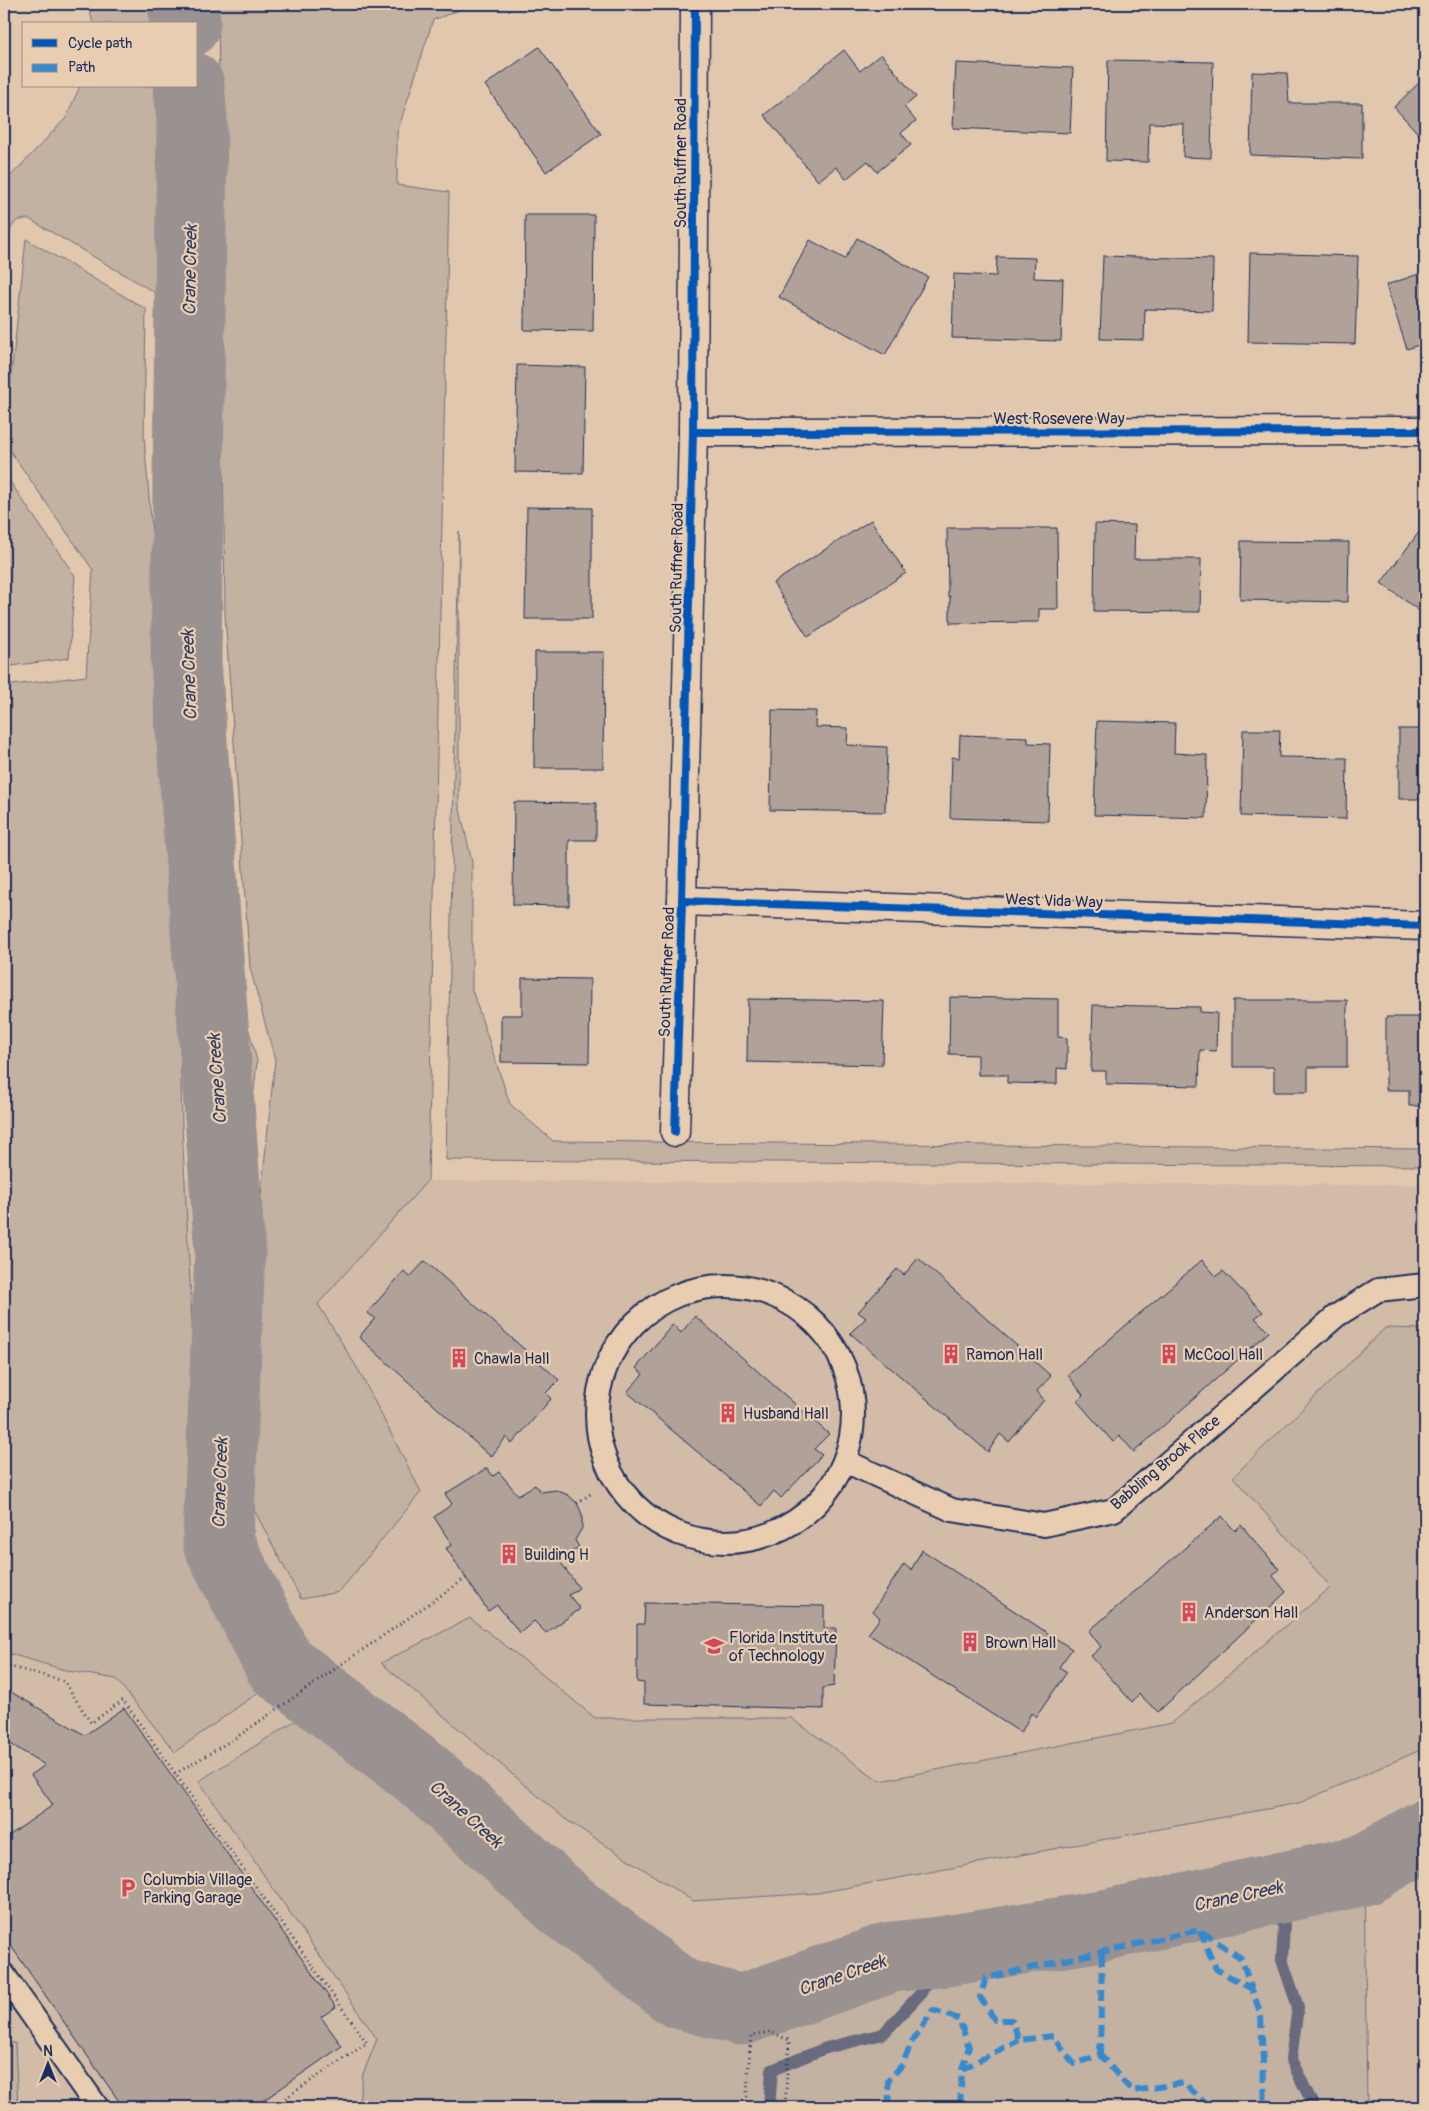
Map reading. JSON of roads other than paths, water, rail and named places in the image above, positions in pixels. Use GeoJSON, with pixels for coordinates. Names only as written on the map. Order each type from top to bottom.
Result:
{"type":"FeatureCollection","features":[{"type":"Feature","properties":{"kind":"street","name":"South Ruffner Road"},"geometry":{"type":"LineString","coordinates":[[675,1132],[693,432],[695,4]]}},
{"type":"Feature","properties":{"kind":"street","name":"West Rosevere Way"},"geometry":{"type":"LineString","coordinates":[[693,432],[1425,431]]}},
{"type":"Feature","properties":{"kind":"street","name":"West Vida Way"},"geometry":{"type":"LineString","coordinates":[[682,901],[1425,926]]}},
{"type":"Feature","properties":{"kind":"lane"},"geometry":{"type":"LineString","coordinates":[[732,1285],[771,1294],[806,1314],[833,1344],[850,1381],[854,1421],[845,1461],[822,1499],[787,1527],[744,1541],[700,1541],[658,1525],[624,1495],[602,1456],[595,1413],[603,1368],[623,1333],[654,1306],[690,1289],[732,1285]]}},
{"type":"Feature","properties":{"kind":"lane","name":"Babbling Brook Place"},"geometry":{"type":"LineString","coordinates":[[845,1461],[952,1510],[1044,1525],[1114,1510],[1336,1316],[1378,1290],[1425,1285]]}},
{"type":"Feature","properties":{"kind":"lane"},"geometry":{"type":"LineString","coordinates":[[4,1974],[97,2107]]}},
{"type":"Feature","properties":{"kind":"waterway","name":"Crane Creek"},"geometry":{"type":"LineString","coordinates":[[183,4],[185,22]]}},
{"type":"Feature","properties":{"kind":"waterway","name":"Crane Creek"},"geometry":{"type":"LineString","coordinates":[[189,88],[192,120],[186,662],[230,1252],[218,1542],[280,1665],[420,1772],[567,1906],[679,1993],[741,2010],[891,1957],[940,1952],[1095,1927],[1364,1870],[1425,1835]]}},
{"type":"Feature","properties":{"kind":"waterway"},"geometry":{"type":"LineString","coordinates":[[1256,1893],[1284,1925],[1282,1960],[1298,2007],[1291,2059],[1314,2107]]}},
{"type":"Feature","properties":{"kind":"waterway"},"geometry":{"type":"LineString","coordinates":[[769,2107],[772,2070],[826,2048],[883,2034],[921,1993],[940,1952]]}},
{"type":"Feature","properties":{"kind":"place","name":"Ramon Hall"},"geometry":{"type":"Point","coordinates":[951,1354]}},
{"type":"Feature","properties":{"kind":"place","name":"McCool Hall"},"geometry":{"type":"Point","coordinates":[1169,1354]}},
{"type":"Feature","properties":{"kind":"place","name":"Chawla Hall"},"geometry":{"type":"Point","coordinates":[459,1358]}},
{"type":"Feature","properties":{"kind":"place","name":"Husband Hall"},"geometry":{"type":"Point","coordinates":[728,1413]}},
{"type":"Feature","properties":{"kind":"place","name":"Building H"},"geometry":{"type":"Point","coordinates":[509,1554]}},
{"type":"Feature","properties":{"kind":"place","name":"Anderson Hall"},"geometry":{"type":"Point","coordinates":[1189,1612]}},
{"type":"Feature","properties":{"kind":"place","name":"Brown Hall"},"geometry":{"type":"Point","coordinates":[970,1642]}},
{"type":"Feature","properties":{"kind":"place","name":"Florida Institute of Technology"},"geometry":{"type":"Point","coordinates":[714,1646]}},
{"type":"Feature","properties":{"kind":"place","name":"Columbia Village Parking Garage"},"geometry":{"type":"Point","coordinates":[128,1888]}}]}
